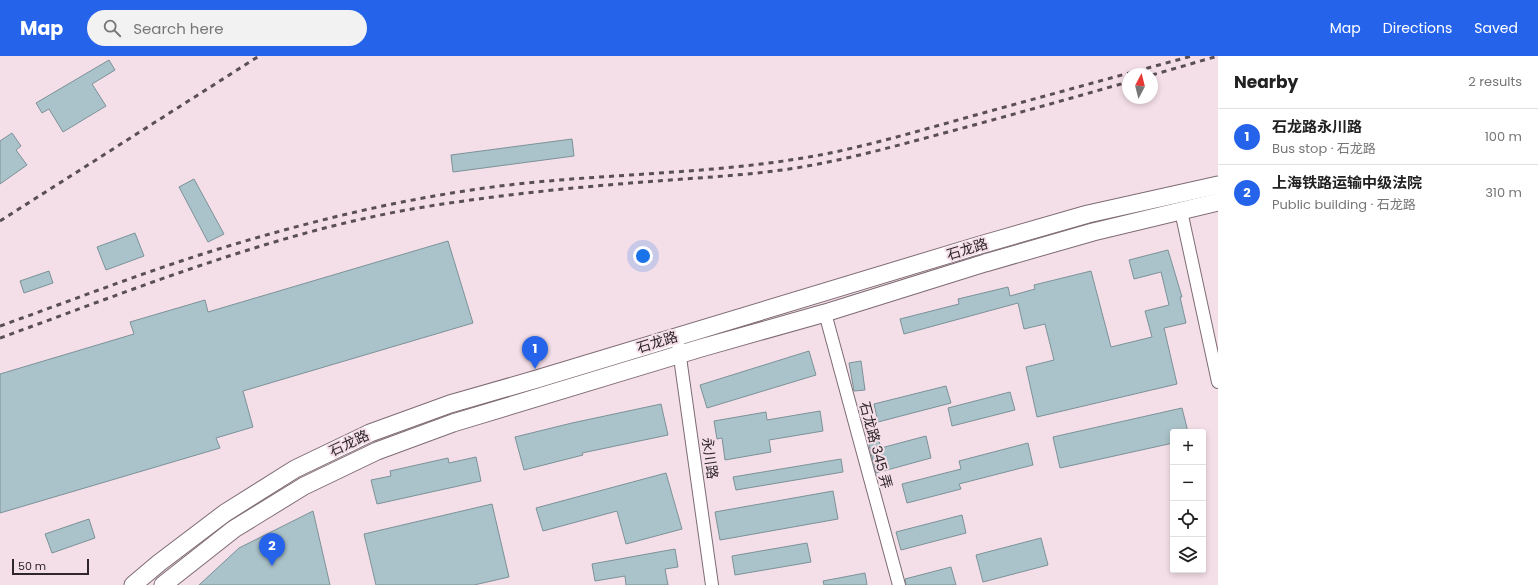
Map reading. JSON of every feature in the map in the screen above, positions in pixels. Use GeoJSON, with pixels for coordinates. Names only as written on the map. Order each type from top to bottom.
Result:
{"type":"FeatureCollection","features":[{"type":"Feature","properties":{"kind":"main road","name":"石龙路"},"geometry":{"type":"LineString","coordinates":[[133,585],[159,563],[225,513],[295,469],[370,433],[450,404],[1088,214],[1218,185]]}},
{"type":"Feature","properties":{"kind":"main road","name":"石龙路"},"geometry":{"type":"LineString","coordinates":[[163,585],[234,529],[304,486],[377,451],[453,423],[680,354],[825,313],[985,263],[1062,241],[1181,210],[1218,202]]}},
{"type":"Feature","properties":{"kind":"street"},"geometry":{"type":"LineString","coordinates":[[1181,210],[1218,382]]}},
{"type":"Feature","properties":{"kind":"street","name":"石龙路 345 弄"},"geometry":{"type":"LineString","coordinates":[[825,313],[899,585]]}},
{"type":"Feature","properties":{"kind":"street","name":"永川路"},"geometry":{"type":"LineString","coordinates":[[677,336],[712,585]]}},
{"type":"Feature","properties":{"kind":"building"},"geometry":{"type":"Polygon","coordinates":[[[109,60],[115,70],[92,84],[106,106],[63,132],[49,109],[42,113],[36,103],[109,60]]]}},
{"type":"Feature","properties":{"kind":"building"},"geometry":{"type":"Polygon","coordinates":[[[12,133],[21,146],[16,150],[27,165],[0,184],[0,141],[12,133]]]}},
{"type":"Feature","properties":{"kind":"building"},"geometry":{"type":"Polygon","coordinates":[[[572,139],[574,156],[453,172],[451,155],[572,139]]]}},
{"type":"Feature","properties":{"kind":"building"},"geometry":{"type":"Polygon","coordinates":[[[194,179],[224,234],[208,242],[179,187],[194,179]]]}},
{"type":"Feature","properties":{"kind":"building"},"geometry":{"type":"Polygon","coordinates":[[[135,233],[144,256],[106,270],[97,247],[135,233]]]}},
{"type":"Feature","properties":{"kind":"building"},"geometry":{"type":"Polygon","coordinates":[[[448,241],[473,323],[243,391],[253,427],[216,438],[220,448],[0,513],[0,374],[134,334],[130,322],[205,300],[208,312],[448,241]]]}},
{"type":"Feature","properties":{"kind":"building"},"geometry":{"type":"Polygon","coordinates":[[[1168,250],[1182,297],[1180,297],[1186,323],[1164,328],[1177,384],[1037,417],[1026,367],[1054,360],[1045,324],[1024,329],[1018,303],[904,334],[900,319],[959,304],[958,299],[1008,287],[1010,296],[1035,289],[1034,285],[1091,271],[1111,347],[1152,337],[1145,311],[1169,305],[1161,272],[1134,279],[1129,260],[1168,250]]]}},
{"type":"Feature","properties":{"kind":"building"},"geometry":{"type":"Polygon","coordinates":[[[49,271],[53,283],[24,293],[20,281],[49,271]]]}},
{"type":"Feature","properties":{"kind":"building"},"geometry":{"type":"Polygon","coordinates":[[[809,351],[816,375],[707,408],[700,385],[809,351]]]}},
{"type":"Feature","properties":{"kind":"building"},"geometry":{"type":"Polygon","coordinates":[[[861,361],[865,390],[854,391],[849,363],[861,361]]]}},
{"type":"Feature","properties":{"kind":"building"},"geometry":{"type":"Polygon","coordinates":[[[946,386],[951,403],[878,422],[874,404],[946,386]]]}},
{"type":"Feature","properties":{"kind":"building"},"geometry":{"type":"Polygon","coordinates":[[[1010,392],[1015,410],[952,426],[948,408],[1010,392]]]}},
{"type":"Feature","properties":{"kind":"building"},"geometry":{"type":"Polygon","coordinates":[[[661,404],[668,435],[582,453],[583,455],[524,470],[515,437],[661,404]]]}},
{"type":"Feature","properties":{"kind":"building"},"geometry":{"type":"Polygon","coordinates":[[[1182,408],[1187,429],[1170,429],[1170,444],[1060,468],[1053,437],[1182,408]]]}},
{"type":"Feature","properties":{"kind":"building"},"geometry":{"type":"Polygon","coordinates":[[[820,411],[823,431],[769,440],[771,452],[725,460],[722,438],[717,439],[714,421],[766,412],[767,420],[820,411]]]}},
{"type":"Feature","properties":{"kind":"building"},"geometry":{"type":"Polygon","coordinates":[[[926,436],[931,458],[876,473],[868,441],[878,438],[881,448],[926,436]]]}},
{"type":"Feature","properties":{"kind":"building"},"geometry":{"type":"Polygon","coordinates":[[[1028,443],[1033,465],[959,484],[961,489],[907,503],[902,484],[961,469],[959,461],[1028,443]]]}},
{"type":"Feature","properties":{"kind":"building"},"geometry":{"type":"Polygon","coordinates":[[[476,457],[481,481],[377,504],[371,480],[391,476],[390,471],[448,458],[449,463],[476,457]]]}},
{"type":"Feature","properties":{"kind":"building"},"geometry":{"type":"Polygon","coordinates":[[[841,459],[843,472],[736,490],[733,477],[841,459]]]}},
{"type":"Feature","properties":{"kind":"building"},"geometry":{"type":"Polygon","coordinates":[[[666,473],[682,529],[626,544],[617,511],[543,531],[536,508],[666,473]]]}},
{"type":"Feature","properties":{"kind":"building"},"geometry":{"type":"Polygon","coordinates":[[[833,491],[838,519],[720,540],[715,512],[833,491]]]}},
{"type":"Feature","properties":{"kind":"building"},"geometry":{"type":"Polygon","coordinates":[[[492,504],[509,577],[474,585],[376,585],[364,534],[492,504]]]}},
{"type":"Feature","properties":{"kind":"building"},"geometry":{"type":"Polygon","coordinates":[[[313,511],[330,585],[199,585],[239,548],[313,511]]]}},
{"type":"Feature","properties":{"kind":"building"},"geometry":{"type":"Polygon","coordinates":[[[962,515],[966,533],[901,550],[896,532],[962,515]]]}},
{"type":"Feature","properties":{"kind":"building"},"geometry":{"type":"Polygon","coordinates":[[[89,519],[95,538],[52,553],[45,534],[89,519]]]}},
{"type":"Feature","properties":{"kind":"building"},"geometry":{"type":"Polygon","coordinates":[[[1041,538],[1048,565],[983,582],[976,555],[1041,538]]]}},
{"type":"Feature","properties":{"kind":"building"},"geometry":{"type":"Polygon","coordinates":[[[807,543],[811,562],[735,575],[732,556],[807,543]]]}},
{"type":"Feature","properties":{"kind":"building"},"geometry":{"type":"Polygon","coordinates":[[[675,549],[678,567],[665,569],[668,585],[626,585],[625,576],[595,581],[592,564],[675,549]]]}},
{"type":"Feature","properties":{"kind":"building"},"geometry":{"type":"Polygon","coordinates":[[[951,567],[956,585],[906,585],[905,579],[951,567]]]}},
{"type":"Feature","properties":{"kind":"building"},"geometry":{"type":"Polygon","coordinates":[[[865,573],[867,585],[824,585],[823,581],[865,573]]]}},
{"type":"Feature","properties":{"kind":"railway"},"geometry":{"type":"LineString","coordinates":[[0,221],[259,56]]}},
{"type":"Feature","properties":{"kind":"railway"},"geometry":{"type":"LineString","coordinates":[[0,326],[183,260],[277,232],[346,214],[450,193],[485,188],[572,179],[748,166],[835,152],[904,135],[1192,56]]}},
{"type":"Feature","properties":{"kind":"railway"},"geometry":{"type":"LineString","coordinates":[[1158,73],[1218,56]]}},
{"type":"Feature","properties":{"kind":"railway"},"geometry":{"type":"LineString","coordinates":[[0,338],[203,264],[307,233],[359,220],[441,204],[499,196],[753,173],[809,166],[889,148],[1122,84]]}},
{"type":"Feature","properties":{"kind":"place","name":"石龙路永川路"},"geometry":{"type":"Point","coordinates":[535,369]}},
{"type":"Feature","properties":{"kind":"place","name":"上海铁路运输中级法院"},"geometry":{"type":"Point","coordinates":[272,566]}}]}
